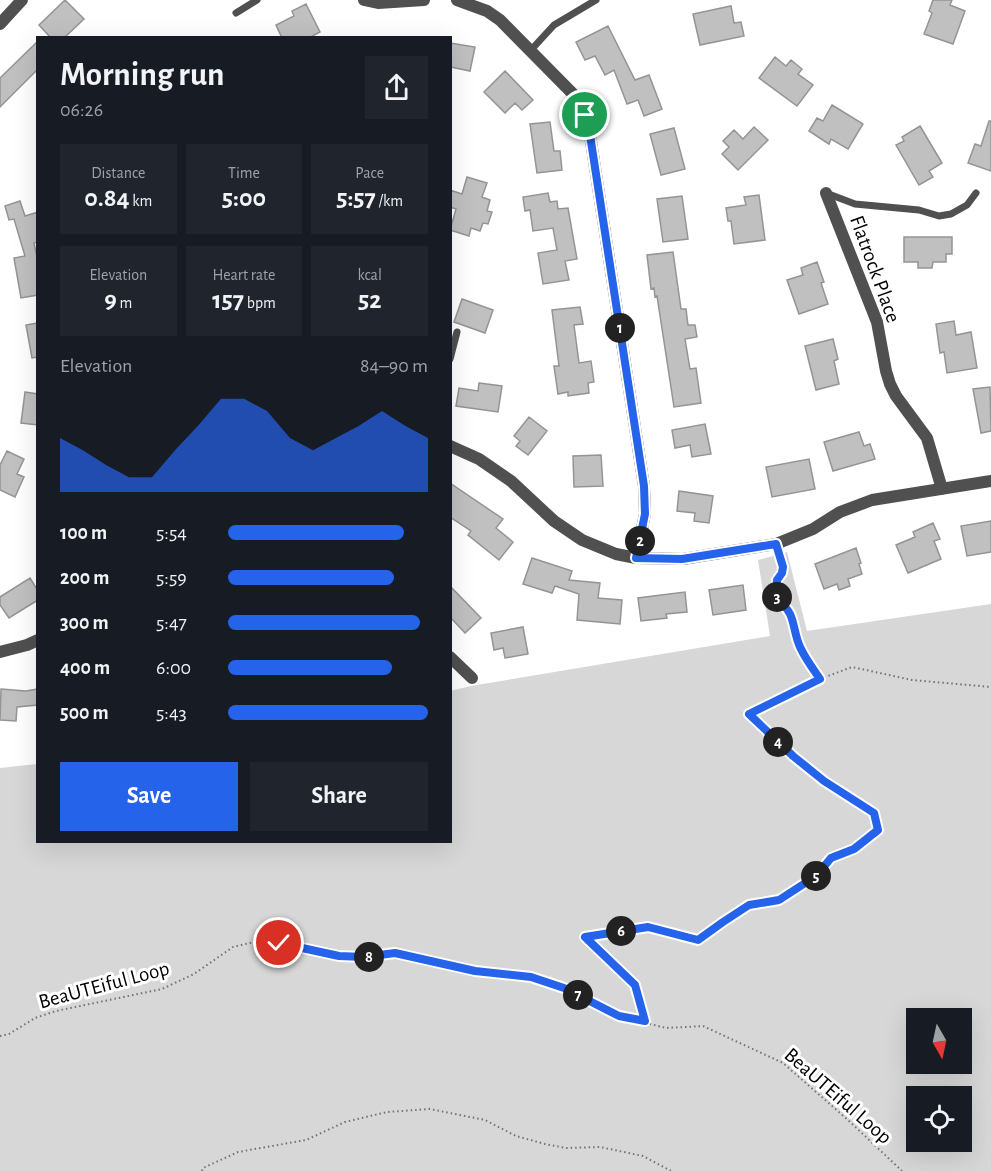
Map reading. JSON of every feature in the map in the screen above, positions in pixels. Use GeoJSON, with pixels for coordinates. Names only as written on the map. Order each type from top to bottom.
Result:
{"type":"FeatureCollection","features":[{"type":"Feature","properties":{"kind":"street"},"geometry":{"type":"LineString","coordinates":[[0,24],[22,0]]}},
{"type":"Feature","properties":{"kind":"street"},"geometry":{"type":"LineString","coordinates":[[364,0],[395,3],[424,0]]}},
{"type":"Feature","properties":{"kind":"street"},"geometry":{"type":"LineString","coordinates":[[457,0],[487,11],[515,34],[578,99],[585,115],[644,486],[645,514],[636,558]]}},
{"type":"Feature","properties":{"kind":"street","name":"Flatrock Place"},"geometry":{"type":"LineString","coordinates":[[826,193],[877,322],[890,384],[896,396],[927,438],[942,489]]}},
{"type":"Feature","properties":{"kind":"street"},"geometry":{"type":"LineString","coordinates":[[452,447],[479,459],[511,481],[554,521],[582,540],[616,554],[636,558],[682,559],[776,544],[813,529],[855,505],[872,500],[991,481]]}},
{"type":"Feature","properties":{"kind":"street"},"geometry":{"type":"LineString","coordinates":[[0,652],[36,641]]}},
{"type":"Feature","properties":{"kind":"street"},"geometry":{"type":"LineString","coordinates":[[452,659],[472,678]]}},
{"type":"Feature","properties":{"kind":"lane"},"geometry":{"type":"LineString","coordinates":[[236,13],[257,0]]}},
{"type":"Feature","properties":{"kind":"lane"},"geometry":{"type":"LineString","coordinates":[[531,50],[554,25],[596,0]]}},
{"type":"Feature","properties":{"kind":"lane"},"geometry":{"type":"LineString","coordinates":[[826,193],[855,204],[919,210],[939,216],[951,214],[967,205],[976,193]]}},
{"type":"Feature","properties":{"kind":"lane"},"geometry":{"type":"LineString","coordinates":[[452,351],[457,332]]}},
{"type":"Feature","properties":{"kind":"path"},"geometry":{"type":"LineString","coordinates":[[776,544],[783,567],[777,580],[778,602],[786,606],[791,614],[799,644],[820,679]]}},
{"type":"Feature","properties":{"kind":"path"},"geometry":{"type":"LineString","coordinates":[[645,1021],[635,985],[585,937],[648,927],[698,940],[749,905],[779,900],[816,876],[831,858],[854,849],[878,830],[874,813],[824,781],[793,756],[749,714],[820,679],[852,667],[912,680],[991,687]]}},
{"type":"Feature","properties":{"kind":"path","name":"BeaUTEiful Loop"},"geometry":{"type":"LineString","coordinates":[[0,1036],[9,1034],[35,1018],[56,1011],[162,989],[194,974],[233,947],[258,941],[279,943],[339,956],[364,957],[395,953],[475,971],[531,977],[564,988],[619,1016],[666,1028],[703,1026],[783,1062],[902,1171]]}},
{"type":"Feature","properties":{"kind":"path"},"geometry":{"type":"LineString","coordinates":[[202,1171],[203,1168],[238,1152],[306,1140],[345,1122],[387,1112],[430,1109],[485,1120],[516,1136],[545,1144],[566,1148],[600,1147],[643,1156],[671,1171]]}},
{"type":"Feature","properties":{"kind":"shaded area"},"geometry":{"type":"Polygon","coordinates":[[[787,552],[807,631],[991,604],[991,1171],[0,1171],[0,768],[36,764],[36,843],[452,843],[452,691],[770,636],[758,560],[787,552]]]}},
{"type":"Feature","properties":{"kind":"building"},"geometry":{"type":"Polygon","coordinates":[[[65,0],[84,19],[66,36],[49,36],[39,25],[65,0]]]}},
{"type":"Feature","properties":{"kind":"building"},"geometry":{"type":"Polygon","coordinates":[[[933,0],[952,0],[950,5],[965,11],[953,44],[924,34],[932,13],[929,11],[933,0]]]}},
{"type":"Feature","properties":{"kind":"building"},"geometry":{"type":"Polygon","coordinates":[[[306,4],[320,32],[313,36],[281,36],[276,25],[294,16],[292,11],[306,4]]]}},
{"type":"Feature","properties":{"kind":"building"},"geometry":{"type":"Polygon","coordinates":[[[731,6],[734,23],[741,22],[744,36],[700,45],[693,14],[731,6]]]}},
{"type":"Feature","properties":{"kind":"building"},"geometry":{"type":"Polygon","coordinates":[[[608,26],[635,80],[649,75],[662,109],[644,116],[638,100],[627,104],[614,70],[605,75],[595,56],[585,60],[576,42],[608,26]]]}},
{"type":"Feature","properties":{"kind":"building"},"geometry":{"type":"Polygon","coordinates":[[[36,43],[36,71],[0,107],[0,78],[36,43]]]}},
{"type":"Feature","properties":{"kind":"building"},"geometry":{"type":"Polygon","coordinates":[[[452,43],[475,47],[470,71],[452,67],[452,43]]]}},
{"type":"Feature","properties":{"kind":"building"},"geometry":{"type":"Polygon","coordinates":[[[775,57],[786,66],[791,60],[802,69],[798,74],[813,85],[797,106],[759,78],[775,57]]]}},
{"type":"Feature","properties":{"kind":"building"},"geometry":{"type":"Polygon","coordinates":[[[505,71],[533,100],[522,110],[515,103],[505,113],[484,92],[505,71]]]}},
{"type":"Feature","properties":{"kind":"building"},"geometry":{"type":"Polygon","coordinates":[[[832,105],[863,124],[848,149],[831,139],[829,144],[809,131],[817,118],[823,121],[832,105]]]}},
{"type":"Feature","properties":{"kind":"building"},"geometry":{"type":"Polygon","coordinates":[[[989,121],[991,121],[991,171],[968,163],[975,144],[981,146],[989,121]]]}},
{"type":"Feature","properties":{"kind":"building"},"geometry":{"type":"Polygon","coordinates":[[[550,122],[554,151],[560,151],[562,170],[537,173],[530,124],[550,122]]]}},
{"type":"Feature","properties":{"kind":"building"},"geometry":{"type":"Polygon","coordinates":[[[920,126],[942,163],[929,171],[933,177],[919,185],[896,145],[904,141],[902,137],[920,126]]]}},
{"type":"Feature","properties":{"kind":"building"},"geometry":{"type":"Polygon","coordinates":[[[754,127],[768,140],[738,170],[722,154],[729,147],[723,141],[734,130],[743,139],[754,127]]]}},
{"type":"Feature","properties":{"kind":"building"},"geometry":{"type":"Polygon","coordinates":[[[674,128],[685,169],[661,175],[650,134],[674,128]]]}},
{"type":"Feature","properties":{"kind":"building"},"geometry":{"type":"Polygon","coordinates":[[[467,177],[487,183],[482,197],[490,200],[487,211],[492,212],[488,224],[483,223],[480,231],[471,228],[469,236],[452,231],[456,209],[452,208],[452,191],[462,194],[467,177]]]}},
{"type":"Feature","properties":{"kind":"building"},"geometry":{"type":"Polygon","coordinates":[[[548,193],[550,202],[557,201],[558,209],[568,208],[577,259],[565,261],[569,280],[543,284],[538,253],[557,250],[553,228],[533,231],[530,210],[525,211],[523,197],[548,193]]]}},
{"type":"Feature","properties":{"kind":"building"},"geometry":{"type":"Polygon","coordinates":[[[759,195],[765,240],[734,244],[731,221],[728,221],[726,208],[746,205],[744,197],[759,195]]]}},
{"type":"Feature","properties":{"kind":"building"},"geometry":{"type":"Polygon","coordinates":[[[682,196],[688,239],[663,242],[657,199],[682,196]]]}},
{"type":"Feature","properties":{"kind":"building"},"geometry":{"type":"Polygon","coordinates":[[[20,201],[25,216],[36,213],[36,242],[34,243],[36,295],[21,298],[14,258],[25,256],[14,219],[9,220],[5,206],[20,201]]]}},
{"type":"Feature","properties":{"kind":"building"},"geometry":{"type":"Polygon","coordinates":[[[904,237],[952,237],[952,254],[946,254],[946,262],[933,262],[932,268],[918,268],[918,262],[904,262],[904,237]]]}},
{"type":"Feature","properties":{"kind":"building"},"geometry":{"type":"Polygon","coordinates":[[[673,252],[681,309],[686,309],[688,325],[695,325],[697,337],[685,339],[690,369],[696,368],[701,403],[674,407],[657,296],[655,297],[654,288],[651,289],[647,255],[673,252]]]}},
{"type":"Feature","properties":{"kind":"building"},"geometry":{"type":"Polygon","coordinates":[[[817,262],[828,304],[799,314],[787,280],[803,275],[801,268],[817,262]]]}},
{"type":"Feature","properties":{"kind":"building"},"geometry":{"type":"Polygon","coordinates":[[[462,299],[493,310],[485,333],[454,322],[462,299]]]}},
{"type":"Feature","properties":{"kind":"building"},"geometry":{"type":"Polygon","coordinates":[[[580,307],[583,324],[574,325],[579,363],[591,361],[594,382],[588,383],[589,393],[568,396],[568,392],[558,394],[554,366],[559,366],[552,310],[580,307]]]}},
{"type":"Feature","properties":{"kind":"building"},"geometry":{"type":"Polygon","coordinates":[[[954,321],[956,335],[971,332],[977,368],[947,373],[944,352],[940,353],[936,324],[954,321]]]}},
{"type":"Feature","properties":{"kind":"building"},"geometry":{"type":"Polygon","coordinates":[[[36,323],[36,357],[32,358],[26,325],[36,323]]]}},
{"type":"Feature","properties":{"kind":"building"},"geometry":{"type":"Polygon","coordinates":[[[833,339],[838,359],[834,361],[839,384],[816,390],[805,346],[833,339]]]}},
{"type":"Feature","properties":{"kind":"building"},"geometry":{"type":"Polygon","coordinates":[[[479,383],[502,386],[498,412],[456,406],[459,388],[478,391],[479,383]]]}},
{"type":"Feature","properties":{"kind":"building"},"geometry":{"type":"Polygon","coordinates":[[[990,387],[991,431],[981,433],[973,389],[990,387]]]}},
{"type":"Feature","properties":{"kind":"building"},"geometry":{"type":"Polygon","coordinates":[[[25,392],[36,394],[36,425],[21,423],[25,392]]]}},
{"type":"Feature","properties":{"kind":"building"},"geometry":{"type":"Polygon","coordinates":[[[529,417],[547,431],[528,455],[516,446],[520,441],[514,436],[529,417]]]}},
{"type":"Feature","properties":{"kind":"building"},"geometry":{"type":"Polygon","coordinates":[[[705,424],[711,454],[692,457],[690,445],[675,448],[672,430],[705,424]]]}},
{"type":"Feature","properties":{"kind":"building"},"geometry":{"type":"Polygon","coordinates":[[[859,432],[864,446],[870,444],[875,459],[833,471],[824,442],[859,432]]]}},
{"type":"Feature","properties":{"kind":"building"},"geometry":{"type":"Polygon","coordinates":[[[7,451],[24,459],[17,474],[24,477],[15,497],[0,490],[0,465],[7,451]]]}},
{"type":"Feature","properties":{"kind":"building"},"geometry":{"type":"Polygon","coordinates":[[[601,455],[603,486],[574,487],[573,456],[601,455]]]}},
{"type":"Feature","properties":{"kind":"building"},"geometry":{"type":"Polygon","coordinates":[[[809,459],[815,489],[772,497],[766,467],[809,459]]]}},
{"type":"Feature","properties":{"kind":"building"},"geometry":{"type":"Polygon","coordinates":[[[452,484],[503,519],[496,528],[513,542],[499,560],[468,535],[471,531],[452,518],[452,484]]]}},
{"type":"Feature","properties":{"kind":"building"},"geometry":{"type":"Polygon","coordinates":[[[679,491],[713,496],[709,523],[694,521],[695,513],[677,511],[679,491]]]}},
{"type":"Feature","properties":{"kind":"building"},"geometry":{"type":"Polygon","coordinates":[[[991,521],[991,552],[967,556],[961,526],[991,521]]]}},
{"type":"Feature","properties":{"kind":"building"},"geometry":{"type":"Polygon","coordinates":[[[933,523],[940,539],[934,541],[941,559],[908,573],[896,545],[915,537],[913,532],[933,523]]]}},
{"type":"Feature","properties":{"kind":"building"},"geometry":{"type":"Polygon","coordinates":[[[856,548],[862,574],[848,579],[850,586],[839,590],[837,584],[824,589],[815,564],[856,548]]]}},
{"type":"Feature","properties":{"kind":"building"},"geometry":{"type":"Polygon","coordinates":[[[532,558],[572,571],[569,580],[600,583],[598,598],[622,600],[620,624],[577,620],[579,594],[555,586],[552,593],[523,584],[532,558]]]}},
{"type":"Feature","properties":{"kind":"building"},"geometry":{"type":"Polygon","coordinates":[[[30,578],[36,588],[36,601],[9,618],[0,605],[0,597],[30,578]]]}},
{"type":"Feature","properties":{"kind":"building"},"geometry":{"type":"Polygon","coordinates":[[[743,585],[746,610],[713,615],[709,590],[743,585]]]}},
{"type":"Feature","properties":{"kind":"building"},"geometry":{"type":"Polygon","coordinates":[[[452,588],[481,618],[465,633],[452,619],[452,588]]]}},
{"type":"Feature","properties":{"kind":"building"},"geometry":{"type":"Polygon","coordinates":[[[685,592],[687,612],[666,614],[667,618],[641,621],[638,598],[685,592]]]}},
{"type":"Feature","properties":{"kind":"building"},"geometry":{"type":"Polygon","coordinates":[[[523,627],[528,654],[505,658],[503,648],[494,650],[491,633],[523,627]]]}},
{"type":"Feature","properties":{"kind":"building"},"geometry":{"type":"Polygon","coordinates":[[[1,689],[36,689],[36,705],[17,707],[16,721],[0,720],[1,689]]]}},
{"type":"Feature","properties":{"kind":"route"},"geometry":{"type":"LineString","coordinates":[[279,943],[339,956],[364,957],[395,953],[475,971],[531,977],[564,988],[619,1016],[645,1021],[635,985],[585,937],[648,927],[698,940],[749,905],[779,900],[816,876],[831,858],[854,849],[878,830],[874,813],[824,781],[793,756],[749,714],[820,679],[799,644],[791,614],[786,606],[778,602],[777,580],[783,567],[776,544],[682,559],[636,558],[646,501],[590,135],[585,115]]}}]}
